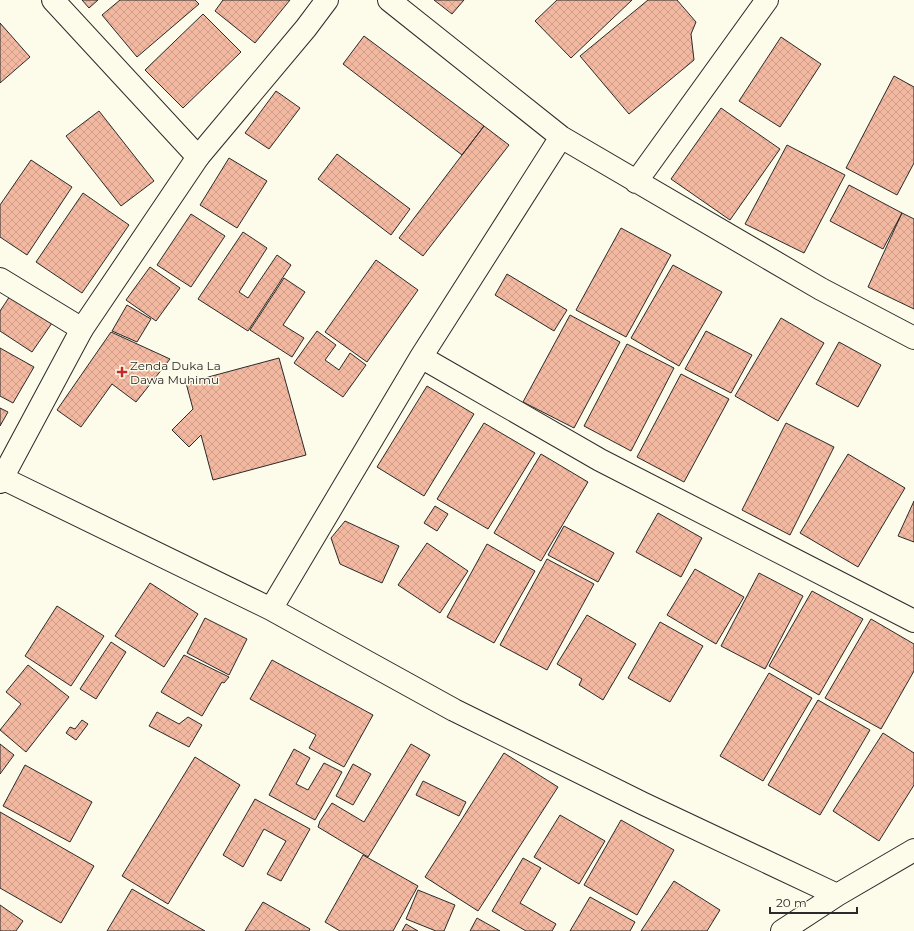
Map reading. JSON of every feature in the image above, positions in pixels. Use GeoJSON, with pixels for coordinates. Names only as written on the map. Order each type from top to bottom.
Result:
{"type":"FeatureCollection","features":[{"type":"Feature","properties":{"kind":"street"},"geometry":{"type":"LineString","coordinates":[[53,0],[198,157]]}},
{"type":"Feature","properties":{"kind":"street"},"geometry":{"type":"LineString","coordinates":[[327,0],[306,28],[198,157],[82,329],[1,480],[271,608],[454,710],[644,804],[837,895]]}},
{"type":"Feature","properties":{"kind":"street"},"geometry":{"type":"LineString","coordinates":[[389,0],[561,137],[821,289],[914,338]]}},
{"type":"Feature","properties":{"kind":"street"},"geometry":{"type":"LineString","coordinates":[[636,182],[767,0]]}},
{"type":"Feature","properties":{"kind":"street"},"geometry":{"type":"LineString","coordinates":[[271,608],[421,357],[561,137]]}},
{"type":"Feature","properties":{"kind":"street"},"geometry":{"type":"LineString","coordinates":[[0,279],[82,329]]}},
{"type":"Feature","properties":{"kind":"street"},"geometry":{"type":"LineString","coordinates":[[421,357],[600,460],[914,621]]}},
{"type":"Feature","properties":{"kind":"street"},"geometry":{"type":"LineString","coordinates":[[782,931],[837,895],[914,850]]}},
{"type":"Feature","properties":{"kind":"building"},"geometry":{"type":"Polygon","coordinates":[[[82,0],[98,0],[89,8],[82,0]]]}},
{"type":"Feature","properties":{"kind":"building"},"geometry":{"type":"Polygon","coordinates":[[[120,0],[195,0],[199,4],[137,57],[102,15],[120,0]]]}},
{"type":"Feature","properties":{"kind":"building"},"geometry":{"type":"Polygon","coordinates":[[[223,0],[290,0],[255,43],[215,11],[223,0]]]}},
{"type":"Feature","properties":{"kind":"building"},"geometry":{"type":"Polygon","coordinates":[[[434,0],[464,0],[452,14],[434,0]]]}},
{"type":"Feature","properties":{"kind":"building"},"geometry":{"type":"Polygon","coordinates":[[[557,0],[632,0],[571,58],[535,21],[557,0]]]}},
{"type":"Feature","properties":{"kind":"building"},"geometry":{"type":"Polygon","coordinates":[[[648,0],[677,0],[696,22],[691,34],[694,60],[629,114],[580,56],[648,0]]]}},
{"type":"Feature","properties":{"kind":"building"},"geometry":{"type":"Polygon","coordinates":[[[203,14],[241,52],[183,108],[145,70],[203,14]]]}},
{"type":"Feature","properties":{"kind":"building"},"geometry":{"type":"Polygon","coordinates":[[[0,23],[30,57],[0,83],[0,23]]]}},
{"type":"Feature","properties":{"kind":"building"},"geometry":{"type":"Polygon","coordinates":[[[364,36],[484,126],[462,155],[343,64],[364,36]]]}},
{"type":"Feature","properties":{"kind":"building"},"geometry":{"type":"Polygon","coordinates":[[[781,37],[821,64],[780,127],[739,101],[781,37]]]}},
{"type":"Feature","properties":{"kind":"building"},"geometry":{"type":"Polygon","coordinates":[[[894,76],[914,87],[914,163],[897,195],[846,168],[894,76]]]}},
{"type":"Feature","properties":{"kind":"building"},"geometry":{"type":"Polygon","coordinates":[[[276,91],[300,108],[269,149],[245,133],[276,91]]]}},
{"type":"Feature","properties":{"kind":"building"},"geometry":{"type":"Polygon","coordinates":[[[721,108],[780,149],[730,220],[671,179],[721,108]]]}},
{"type":"Feature","properties":{"kind":"building"},"geometry":{"type":"Polygon","coordinates":[[[99,111],[154,181],[121,206],[66,136],[99,111]]]}},
{"type":"Feature","properties":{"kind":"building"},"geometry":{"type":"Polygon","coordinates":[[[484,126],[509,145],[423,256],[399,238],[484,126]]]}},
{"type":"Feature","properties":{"kind":"building"},"geometry":{"type":"Polygon","coordinates":[[[787,145],[845,175],[804,253],[745,224],[787,145]]]}},
{"type":"Feature","properties":{"kind":"building"},"geometry":{"type":"Polygon","coordinates":[[[337,154],[410,209],[391,235],[318,179],[337,154]]]}},
{"type":"Feature","properties":{"kind":"building"},"geometry":{"type":"Polygon","coordinates":[[[229,158],[267,181],[237,228],[200,205],[229,158]]]}},
{"type":"Feature","properties":{"kind":"building"},"geometry":{"type":"Polygon","coordinates":[[[31,160],[72,187],[27,255],[0,237],[0,205],[31,160]]]}},
{"type":"Feature","properties":{"kind":"building"},"geometry":{"type":"Polygon","coordinates":[[[849,185],[902,213],[883,249],[830,221],[849,185]]]}},
{"type":"Feature","properties":{"kind":"building"},"geometry":{"type":"Polygon","coordinates":[[[83,193],[129,225],[82,293],[36,262],[83,193]]]}},
{"type":"Feature","properties":{"kind":"building"},"geometry":{"type":"Polygon","coordinates":[[[902,213],[914,219],[914,309],[868,287],[902,213]]]}},
{"type":"Feature","properties":{"kind":"building"},"geometry":{"type":"Polygon","coordinates":[[[191,214],[225,236],[191,287],[157,265],[191,214]]]}},
{"type":"Feature","properties":{"kind":"building"},"geometry":{"type":"Polygon","coordinates":[[[621,228],[671,255],[626,337],[576,310],[621,228]]]}},
{"type":"Feature","properties":{"kind":"building"},"geometry":{"type":"Polygon","coordinates":[[[243,232],[267,248],[239,292],[248,298],[277,255],[291,265],[248,331],[198,299],[243,232]]]}},
{"type":"Feature","properties":{"kind":"building"},"geometry":{"type":"Polygon","coordinates":[[[376,260],[418,290],[367,362],[325,332],[376,260]]]}},
{"type":"Feature","properties":{"kind":"building"},"geometry":{"type":"Polygon","coordinates":[[[673,265],[722,292],[679,366],[631,338],[673,265]]]}},
{"type":"Feature","properties":{"kind":"building"},"geometry":{"type":"Polygon","coordinates":[[[150,267],[180,288],[156,321],[126,300],[150,267]]]}},
{"type":"Feature","properties":{"kind":"building"},"geometry":{"type":"Polygon","coordinates":[[[507,274],[567,310],[554,331],[495,295],[507,274]]]}},
{"type":"Feature","properties":{"kind":"building"},"geometry":{"type":"Polygon","coordinates":[[[284,278],[305,292],[283,325],[304,338],[292,357],[250,330],[284,278]]]}},
{"type":"Feature","properties":{"kind":"building"},"geometry":{"type":"Polygon","coordinates":[[[10,296],[52,323],[32,352],[0,331],[0,311],[10,296]]]}},
{"type":"Feature","properties":{"kind":"building"},"geometry":{"type":"Polygon","coordinates":[[[127,305],[151,319],[137,342],[112,331],[127,305]]]}},
{"type":"Feature","properties":{"kind":"building"},"geometry":{"type":"Polygon","coordinates":[[[570,315],[620,342],[574,428],[523,402],[570,315]]]}},
{"type":"Feature","properties":{"kind":"building"},"geometry":{"type":"Polygon","coordinates":[[[781,318],[824,343],[778,421],[735,396],[781,318]]]}},
{"type":"Feature","properties":{"kind":"building"},"geometry":{"type":"Polygon","coordinates":[[[317,331],[336,345],[325,360],[339,370],[350,353],[366,365],[343,397],[294,363],[317,331]]]}},
{"type":"Feature","properties":{"kind":"building"},"geometry":{"type":"Polygon","coordinates":[[[706,331],[752,355],[731,393],[685,369],[706,331]]]}},
{"type":"Feature","properties":{"kind":"building","name":"Zenda Duka La Dawa Muhimu"},"geometry":{"type":"Polygon","coordinates":[[[111,332],[170,359],[136,402],[112,384],[81,427],[57,410],[111,332]]]}},
{"type":"Feature","properties":{"kind":"building"},"geometry":{"type":"Polygon","coordinates":[[[839,342],[881,365],[858,407],[816,384],[839,342]]]}},
{"type":"Feature","properties":{"kind":"building"},"geometry":{"type":"Polygon","coordinates":[[[627,344],[674,368],[631,451],[584,426],[627,344]]]}},
{"type":"Feature","properties":{"kind":"building"},"geometry":{"type":"Polygon","coordinates":[[[0,348],[34,367],[13,403],[0,396],[0,348]]]}},
{"type":"Feature","properties":{"kind":"building"},"geometry":{"type":"Polygon","coordinates":[[[279,358],[306,455],[213,480],[201,435],[189,447],[172,430],[193,409],[186,383],[279,358]]]}},
{"type":"Feature","properties":{"kind":"building"},"geometry":{"type":"Polygon","coordinates":[[[681,374],[729,399],[684,482],[637,457],[681,374]]]}},
{"type":"Feature","properties":{"kind":"building"},"geometry":{"type":"Polygon","coordinates":[[[427,386],[474,414],[424,496],[377,467],[427,386]]]}},
{"type":"Feature","properties":{"kind":"building"},"geometry":{"type":"Polygon","coordinates":[[[0,408],[8,412],[0,426],[0,408]]]}},
{"type":"Feature","properties":{"kind":"building"},"geometry":{"type":"Polygon","coordinates":[[[484,423],[535,453],[488,529],[437,499],[484,423]]]}},
{"type":"Feature","properties":{"kind":"building"},"geometry":{"type":"Polygon","coordinates":[[[786,423],[834,447],[790,535],[742,510],[786,423]]]}},
{"type":"Feature","properties":{"kind":"building"},"geometry":{"type":"Polygon","coordinates":[[[541,454],[588,482],[541,561],[494,533],[541,454]]]}},
{"type":"Feature","properties":{"kind":"building"},"geometry":{"type":"Polygon","coordinates":[[[848,454],[905,488],[858,567],[800,533],[848,454]]]}},
{"type":"Feature","properties":{"kind":"building"},"geometry":{"type":"Polygon","coordinates":[[[914,501],[914,542],[898,536],[914,501]]]}},
{"type":"Feature","properties":{"kind":"building"},"geometry":{"type":"Polygon","coordinates":[[[435,506],[448,514],[437,531],[424,523],[435,506]]]}},
{"type":"Feature","properties":{"kind":"building"},"geometry":{"type":"Polygon","coordinates":[[[658,513],[702,538],[681,577],[636,552],[658,513]]]}},
{"type":"Feature","properties":{"kind":"building"},"geometry":{"type":"Polygon","coordinates":[[[345,521],[399,546],[382,583],[340,564],[331,538],[345,521]]]}},
{"type":"Feature","properties":{"kind":"building"},"geometry":{"type":"Polygon","coordinates":[[[564,526],[614,553],[598,582],[548,555],[564,526]]]}},
{"type":"Feature","properties":{"kind":"building"},"geometry":{"type":"Polygon","coordinates":[[[427,543],[468,571],[440,613],[398,585],[427,543]]]}},
{"type":"Feature","properties":{"kind":"building"},"geometry":{"type":"Polygon","coordinates":[[[487,544],[535,571],[494,643],[447,617],[487,544]]]}},
{"type":"Feature","properties":{"kind":"building"},"geometry":{"type":"Polygon","coordinates":[[[547,559],[594,584],[547,670],[500,645],[547,559]]]}},
{"type":"Feature","properties":{"kind":"building"},"geometry":{"type":"Polygon","coordinates":[[[695,569],[744,597],[716,644],[667,615],[695,569]]]}},
{"type":"Feature","properties":{"kind":"building"},"geometry":{"type":"Polygon","coordinates":[[[759,573],[803,596],[765,669],[721,646],[759,573]]]}},
{"type":"Feature","properties":{"kind":"building"},"geometry":{"type":"Polygon","coordinates":[[[150,583],[198,614],[164,667],[115,636],[150,583]]]}},
{"type":"Feature","properties":{"kind":"building"},"geometry":{"type":"Polygon","coordinates":[[[812,591],[863,619],[819,695],[769,666],[812,591]]]}},
{"type":"Feature","properties":{"kind":"building"},"geometry":{"type":"Polygon","coordinates":[[[57,606],[104,636],[71,686],[25,656],[57,606]]]}},
{"type":"Feature","properties":{"kind":"building"},"geometry":{"type":"Polygon","coordinates":[[[587,615],[636,644],[603,700],[579,685],[582,679],[557,664],[587,615]]]}},
{"type":"Feature","properties":{"kind":"building"},"geometry":{"type":"Polygon","coordinates":[[[205,618],[247,639],[229,675],[187,653],[205,618]]]}},
{"type":"Feature","properties":{"kind":"building"},"geometry":{"type":"Polygon","coordinates":[[[871,619],[914,644],[914,671],[881,729],[825,698],[871,619]]]}},
{"type":"Feature","properties":{"kind":"building"},"geometry":{"type":"Polygon","coordinates":[[[660,622],[703,646],[670,702],[628,678],[660,622]]]}},
{"type":"Feature","properties":{"kind":"building"},"geometry":{"type":"Polygon","coordinates":[[[111,642],[126,652],[96,699],[80,689],[111,642]]]}},
{"type":"Feature","properties":{"kind":"building"},"geometry":{"type":"Polygon","coordinates":[[[184,655],[229,677],[224,683],[222,682],[202,716],[161,692],[184,655]]]}},
{"type":"Feature","properties":{"kind":"building"},"geometry":{"type":"Polygon","coordinates":[[[272,660],[373,715],[344,767],[309,748],[316,735],[250,699],[272,660]]]}},
{"type":"Feature","properties":{"kind":"building"},"geometry":{"type":"Polygon","coordinates":[[[28,665],[69,697],[26,752],[0,730],[21,704],[6,692],[28,665]]]}},
{"type":"Feature","properties":{"kind":"building"},"geometry":{"type":"Polygon","coordinates":[[[769,673],[812,698],[763,781],[720,756],[769,673]]]}},
{"type":"Feature","properties":{"kind":"building"},"geometry":{"type":"Polygon","coordinates":[[[818,700],[870,730],[820,815],[768,785],[818,700]]]}},
{"type":"Feature","properties":{"kind":"building"},"geometry":{"type":"Polygon","coordinates":[[[157,712],[179,724],[188,717],[202,725],[189,747],[149,726],[157,712]]]}},
{"type":"Feature","properties":{"kind":"building"},"geometry":{"type":"Polygon","coordinates":[[[82,720],[88,724],[76,740],[66,733],[70,727],[75,729],[82,720]]]}},
{"type":"Feature","properties":{"kind":"building"},"geometry":{"type":"Polygon","coordinates":[[[883,733],[914,753],[914,785],[879,841],[833,811],[883,733]]]}},
{"type":"Feature","properties":{"kind":"building"},"geometry":{"type":"Polygon","coordinates":[[[0,744],[14,755],[0,774],[0,744]]]}},
{"type":"Feature","properties":{"kind":"building"},"geometry":{"type":"Polygon","coordinates":[[[411,744],[430,755],[368,857],[318,827],[320,821],[332,803],[364,822],[411,744]]]}},
{"type":"Feature","properties":{"kind":"building"},"geometry":{"type":"Polygon","coordinates":[[[294,749],[310,758],[296,784],[308,790],[324,763],[342,772],[315,820],[269,795],[294,749]]]}},
{"type":"Feature","properties":{"kind":"building"},"geometry":{"type":"Polygon","coordinates":[[[504,753],[558,787],[478,911],[425,877],[504,753]]]}},
{"type":"Feature","properties":{"kind":"building"},"geometry":{"type":"Polygon","coordinates":[[[195,757],[240,785],[168,904],[122,876],[195,757]]]}},
{"type":"Feature","properties":{"kind":"building"},"geometry":{"type":"Polygon","coordinates":[[[353,764],[371,774],[353,805],[336,796],[353,764]]]}},
{"type":"Feature","properties":{"kind":"building"},"geometry":{"type":"Polygon","coordinates":[[[25,765],[92,802],[70,842],[3,806],[25,765]]]}},
{"type":"Feature","properties":{"kind":"building"},"geometry":{"type":"Polygon","coordinates":[[[423,781],[466,802],[459,816],[416,795],[423,781]]]}},
{"type":"Feature","properties":{"kind":"building"},"geometry":{"type":"Polygon","coordinates":[[[255,799],[310,829],[281,881],[267,874],[286,841],[264,829],[243,867],[223,855],[255,799]]]}},
{"type":"Feature","properties":{"kind":"building"},"geometry":{"type":"Polygon","coordinates":[[[0,812],[94,866],[61,923],[0,888],[0,812]]]}},
{"type":"Feature","properties":{"kind":"building"},"geometry":{"type":"Polygon","coordinates":[[[560,815],[605,841],[579,884],[534,857],[560,815]]]}},
{"type":"Feature","properties":{"kind":"building"},"geometry":{"type":"Polygon","coordinates":[[[621,820],[674,850],[637,915],[584,885],[621,820]]]}},
{"type":"Feature","properties":{"kind":"building"},"geometry":{"type":"Polygon","coordinates":[[[363,855],[418,886],[393,931],[340,931],[325,922],[363,855]]]}},
{"type":"Feature","properties":{"kind":"building"},"geometry":{"type":"Polygon","coordinates":[[[523,858],[541,868],[520,903],[556,924],[552,931],[526,931],[492,911],[523,858]]]}},
{"type":"Feature","properties":{"kind":"building"},"geometry":{"type":"Polygon","coordinates":[[[674,881],[720,910],[707,931],[641,931],[674,881]]]}},
{"type":"Feature","properties":{"kind":"building"},"geometry":{"type":"Polygon","coordinates":[[[132,889],[205,931],[107,931],[132,889]]]}},
{"type":"Feature","properties":{"kind":"building"},"geometry":{"type":"Polygon","coordinates":[[[418,890],[455,905],[444,931],[436,931],[406,919],[418,890]]]}},
{"type":"Feature","properties":{"kind":"building"},"geometry":{"type":"Polygon","coordinates":[[[590,897],[635,922],[630,931],[570,931],[590,897]]]}},
{"type":"Feature","properties":{"kind":"building"},"geometry":{"type":"Polygon","coordinates":[[[263,902],[310,929],[309,931],[245,931],[263,902]]]}},
{"type":"Feature","properties":{"kind":"building"},"geometry":{"type":"Polygon","coordinates":[[[0,905],[23,921],[16,931],[0,931],[0,905]]]}},
{"type":"Feature","properties":{"kind":"building"},"geometry":{"type":"Polygon","coordinates":[[[477,918],[500,931],[470,931],[477,918]]]}},
{"type":"Feature","properties":{"kind":"building"},"geometry":{"type":"Polygon","coordinates":[[[406,924],[418,931],[402,931],[406,924]]]}},
{"type":"Feature","properties":{"kind":"place","name":"Zenda Duka La Dawa Muhimu"},"geometry":{"type":"Point","coordinates":[122,372]}}]}
